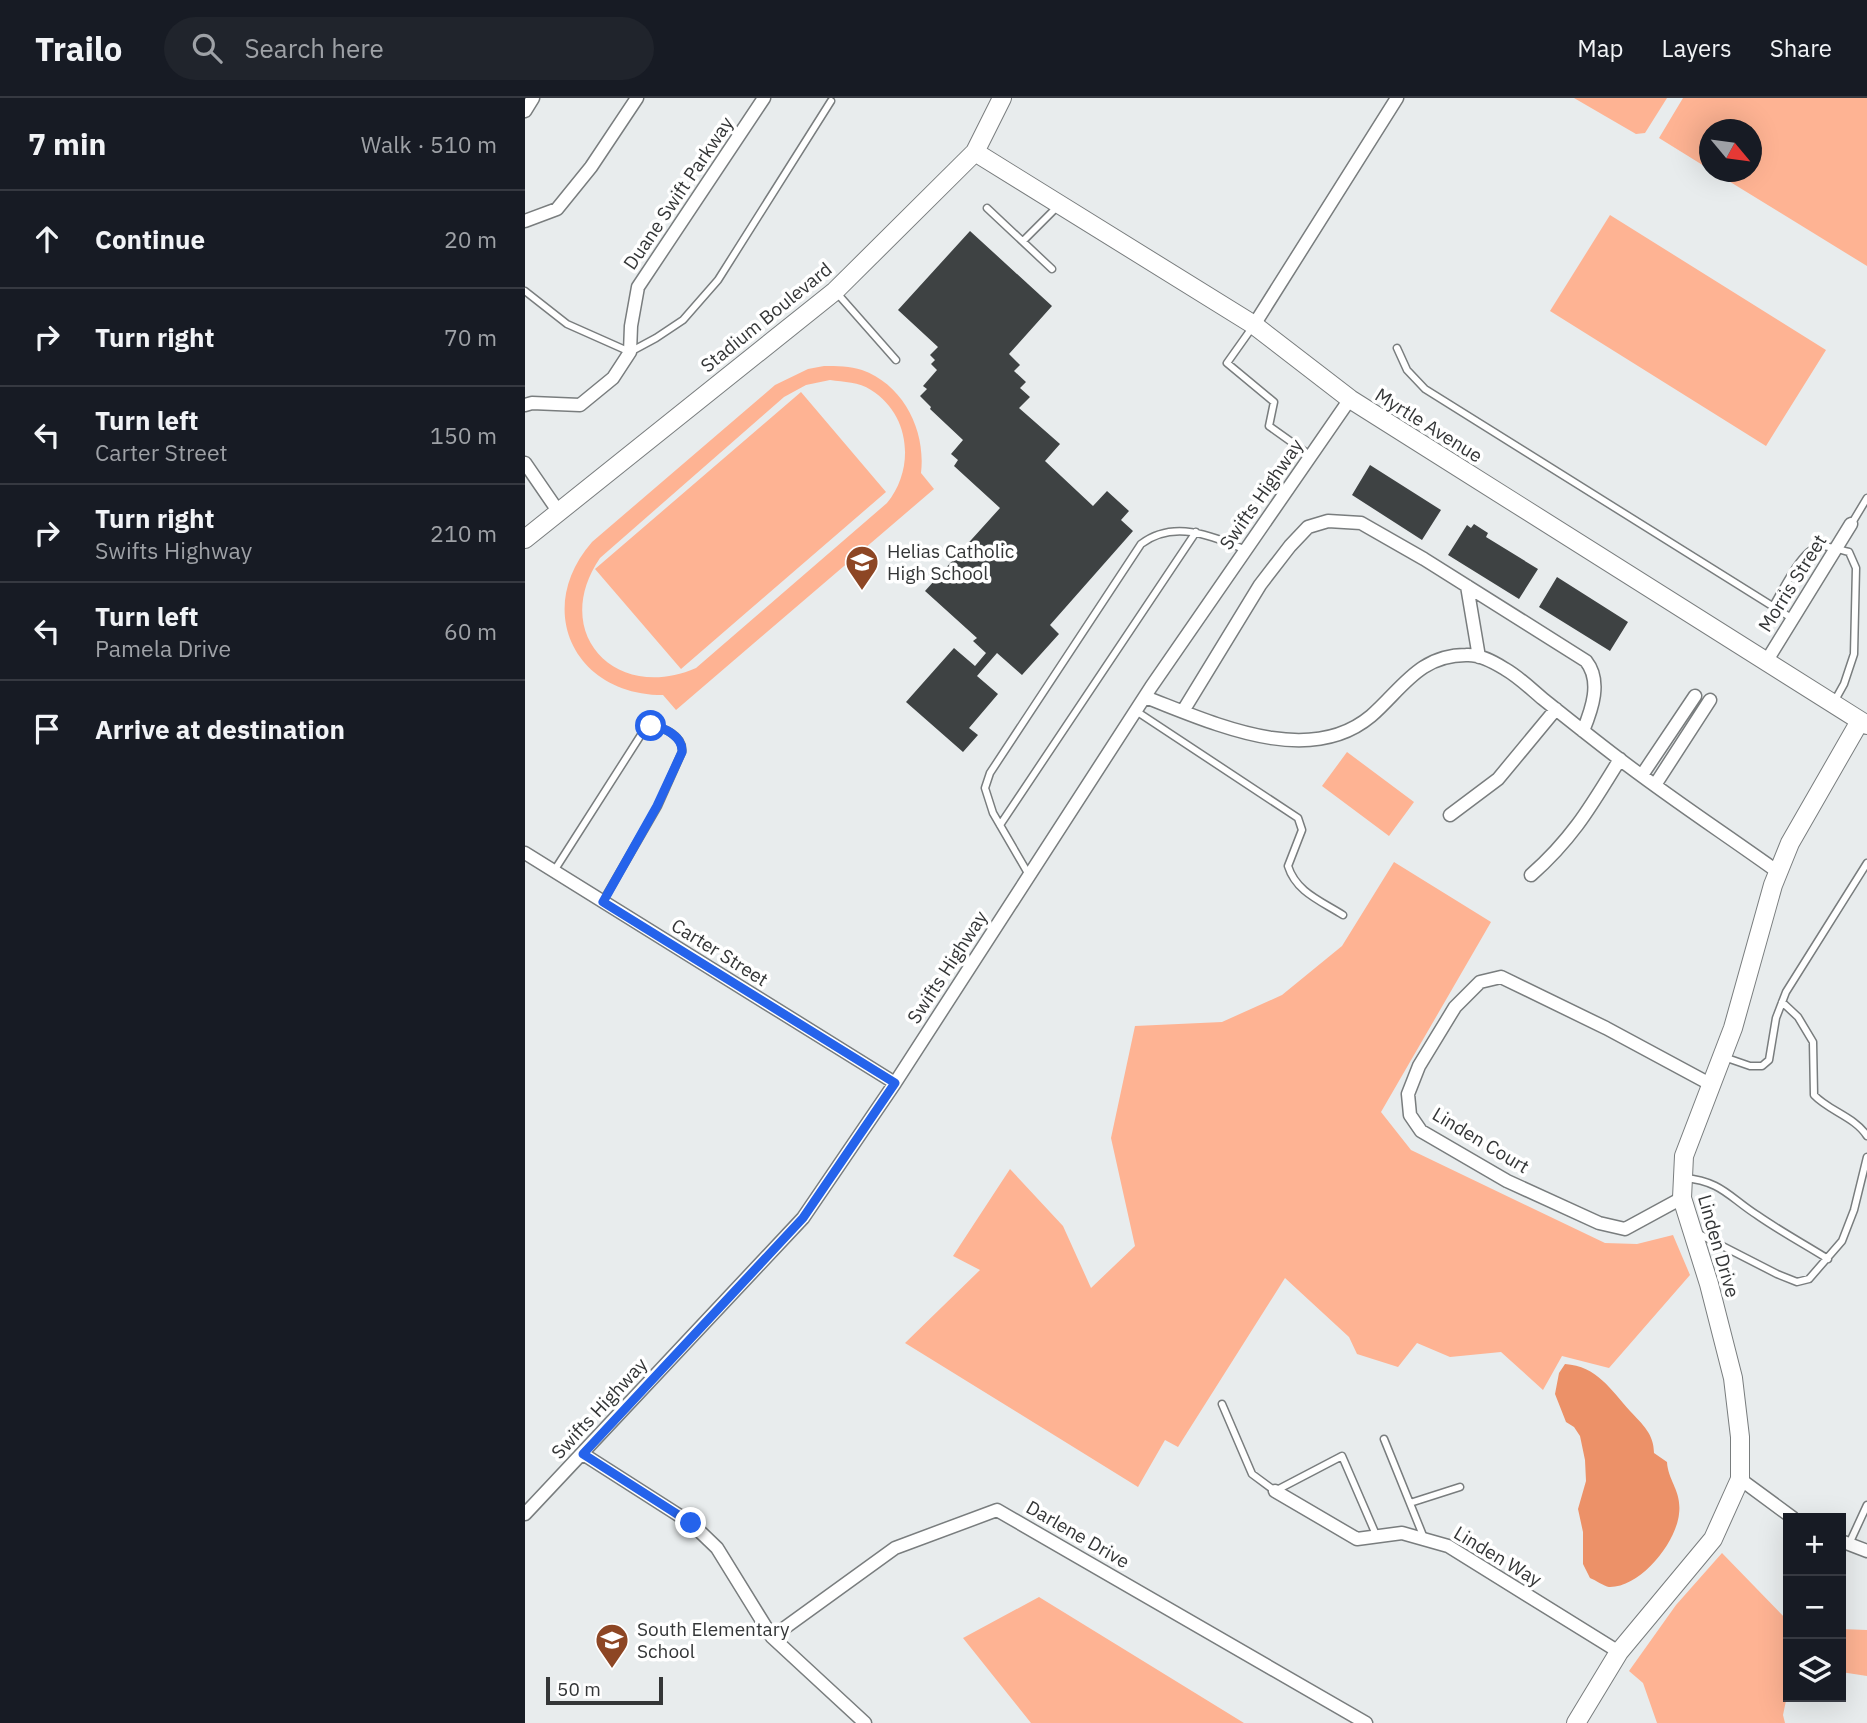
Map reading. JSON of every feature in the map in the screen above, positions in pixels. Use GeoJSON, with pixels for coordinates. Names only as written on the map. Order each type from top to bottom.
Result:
{"type":"FeatureCollection","features":[{"type":"Feature","properties":{"kind":"street"},"geometry":{"type":"LineString","coordinates":[[525,111],[533,98]]}},
{"type":"Feature","properties":{"kind":"street"},"geometry":{"type":"LineString","coordinates":[[525,221],[557,209],[591,167],[637,98]]}},
{"type":"Feature","properties":{"kind":"street","name":"Duane Swift Parkway"},"geometry":{"type":"LineString","coordinates":[[630,352],[631,326],[638,287],[764,98]]}},
{"type":"Feature","properties":{"kind":"street","name":"Stadium Boulevard"},"geometry":{"type":"LineString","coordinates":[[525,539],[835,291],[975,152],[1002,98]]}},
{"type":"Feature","properties":{"kind":"street"},"geometry":{"type":"LineString","coordinates":[[1254,325],[1397,98]]}},
{"type":"Feature","properties":{"kind":"street","name":"Myrtle Avenue"},"geometry":{"type":"LineString","coordinates":[[975,152],[1254,325],[1350,399],[1864,723]]}},
{"type":"Feature","properties":{"kind":"street"},"geometry":{"type":"LineString","coordinates":[[525,405],[580,405],[613,378],[630,352]]}},
{"type":"Feature","properties":{"kind":"street","name":"Swifts Highway"},"geometry":{"type":"LineString","coordinates":[[525,1514],[803,1218],[895,1083],[1136,710],[1350,399]]}},
{"type":"Feature","properties":{"kind":"street"},"geometry":{"type":"LineString","coordinates":[[525,463],[558,511]]}},
{"type":"Feature","properties":{"kind":"street"},"geometry":{"type":"LineString","coordinates":[[1183,711],[1260,585],[1308,527],[1328,521],[1361,523],[1467,586],[1585,662],[1594,671],[1595,684],[1591,712],[1583,731]]}},
{"type":"Feature","properties":{"kind":"street","name":"Morris Street"},"geometry":{"type":"LineString","coordinates":[[1766,662],[1851,524]]}},
{"type":"Feature","properties":{"kind":"street"},"geometry":{"type":"LineString","coordinates":[[1467,586],[1479,657]]}},
{"type":"Feature","properties":{"kind":"street"},"geometry":{"type":"LineString","coordinates":[[1145,697],[1218,724],[1275,738],[1310,741],[1342,735],[1370,716],[1412,674],[1436,660],[1467,654],[1479,657],[1507,670],[1620,759],[1778,872]]}},
{"type":"Feature","properties":{"kind":"street"},"geometry":{"type":"LineString","coordinates":[[1642,775],[1695,696]]}},
{"type":"Feature","properties":{"kind":"street"},"geometry":{"type":"LineString","coordinates":[[1655,785],[1710,701]]}},
{"type":"Feature","properties":{"kind":"street"},"geometry":{"type":"LineString","coordinates":[[1450,815],[1498,779],[1556,709]]}},
{"type":"Feature","properties":{"kind":"street","name":"Linden Drive"},"geometry":{"type":"LineString","coordinates":[[1577,1723],[1619,1652],[1713,1539],[1740,1479],[1740,1437],[1733,1378],[1709,1284],[1682,1198],[1684,1156],[1733,1028],[1778,872],[1790,843],[1864,723]]}},
{"type":"Feature","properties":{"kind":"street"},"geometry":{"type":"LineString","coordinates":[[1531,875],[1573,834],[1620,759]]}},
{"type":"Feature","properties":{"kind":"street","name":"Carter Street"},"geometry":{"type":"LineString","coordinates":[[525,853],[895,1083]]}},
{"type":"Feature","properties":{"kind":"street","name":"Linden Court"},"geometry":{"type":"LineString","coordinates":[[1682,1198],[1625,1229],[1599,1223],[1507,1181],[1421,1131],[1410,1115],[1408,1094],[1419,1066],[1455,1007],[1480,982],[1501,978],[1606,1028],[1710,1084]]}},
{"type":"Feature","properties":{"kind":"street"},"geometry":{"type":"LineString","coordinates":[[583,1454],[691,1523],[716,1548],[772,1637],[865,1723]]}},
{"type":"Feature","properties":{"kind":"street"},"geometry":{"type":"LineString","coordinates":[[1740,1479],[1786,1513]]}},
{"type":"Feature","properties":{"kind":"street","name":"Linden Way"},"geometry":{"type":"LineString","coordinates":[[1275,1490],[1357,1539],[1402,1533],[1448,1546],[1619,1652]]}},
{"type":"Feature","properties":{"kind":"street","name":"Darlene Drive"},"geometry":{"type":"LineString","coordinates":[[772,1637],[895,1548],[997,1510],[1366,1723]]}},
{"type":"Feature","properties":{"kind":"street"},"geometry":{"type":"LineString","coordinates":[[1846,1542],[1867,1550]]}},
{"type":"Feature","properties":{"kind":"lane"},"geometry":{"type":"LineString","coordinates":[[525,291],[567,324],[630,352],[656,338],[683,320],[718,280],[831,101]]}},
{"type":"Feature","properties":{"kind":"lane"},"geometry":{"type":"LineString","coordinates":[[1023,241],[1059,204]]}},
{"type":"Feature","properties":{"kind":"lane"},"geometry":{"type":"LineString","coordinates":[[988,208],[1052,269]]}},
{"type":"Feature","properties":{"kind":"lane"},"geometry":{"type":"LineString","coordinates":[[835,291],[896,360]]}},
{"type":"Feature","properties":{"kind":"lane"},"geometry":{"type":"LineString","coordinates":[[1254,325],[1227,363],[1274,402],[1269,426],[1311,456]]}},
{"type":"Feature","properties":{"kind":"lane"},"geometry":{"type":"LineString","coordinates":[[1397,348],[1407,370],[1425,389],[1793,619]]}},
{"type":"Feature","properties":{"kind":"lane"},"geometry":{"type":"LineString","coordinates":[[1851,524],[1867,498]]}},
{"type":"Feature","properties":{"kind":"lane"},"geometry":{"type":"LineString","coordinates":[[1029,876],[993,813],[985,788],[990,773],[1141,544],[1153,535],[1196,532],[1246,550]]}},
{"type":"Feature","properties":{"kind":"lane"},"geometry":{"type":"LineString","coordinates":[[1000,825],[1196,532]]}},
{"type":"Feature","properties":{"kind":"lane"},"geometry":{"type":"LineString","coordinates":[[1773,607],[1812,547],[1822,546],[1849,552],[1856,568],[1854,654],[1844,684],[1833,703]]}},
{"type":"Feature","properties":{"kind":"lane"},"geometry":{"type":"LineString","coordinates":[[1136,710],[1298,818],[1302,830],[1288,866],[1292,879],[1304,891],[1343,915]]}},
{"type":"Feature","properties":{"kind":"lane"},"geometry":{"type":"LineString","coordinates":[[554,871],[646,727],[657,726],[664,729],[680,741],[683,745],[682,752],[657,806],[603,902]]}},
{"type":"Feature","properties":{"kind":"lane"},"geometry":{"type":"LineString","coordinates":[[1722,1056],[1751,1066],[1762,1066],[1769,1059],[1776,1018],[1782,1002],[1867,863]]}},
{"type":"Feature","properties":{"kind":"lane"},"geometry":{"type":"LineString","coordinates":[[1782,1002],[1798,1017],[1812,1042],[1814,1095],[1823,1104],[1861,1127],[1867,1136]]}},
{"type":"Feature","properties":{"kind":"lane"},"geometry":{"type":"LineString","coordinates":[[1692,1230],[1797,1282],[1809,1279],[1842,1241],[1854,1210],[1867,1157]]}},
{"type":"Feature","properties":{"kind":"lane"},"geometry":{"type":"LineString","coordinates":[[1682,1178],[1704,1179],[1724,1190],[1754,1214],[1828,1259]]}},
{"type":"Feature","properties":{"kind":"lane"},"geometry":{"type":"LineString","coordinates":[[1222,1404],[1252,1474],[1275,1490],[1342,1455],[1377,1536]]}},
{"type":"Feature","properties":{"kind":"lane"},"geometry":{"type":"LineString","coordinates":[[1384,1439],[1424,1539]]}},
{"type":"Feature","properties":{"kind":"lane"},"geometry":{"type":"LineString","coordinates":[[1410,1503],[1460,1486]]}},
{"type":"Feature","properties":{"kind":"lane"},"geometry":{"type":"LineString","coordinates":[[1846,1540],[1867,1505]]}},
{"type":"Feature","properties":{"kind":"shaded area"},"geometry":{"type":"Polygon","coordinates":[[[1574,98],[1667,98],[1645,133],[1636,134],[1574,98]]]}},
{"type":"Feature","properties":{"kind":"shaded area"},"geometry":{"type":"Polygon","coordinates":[[[1683,98],[1867,98],[1867,266],[1730,182],[1762,182],[1762,119],[1699,119],[1699,163],[1659,138],[1683,98]]]}},
{"type":"Feature","properties":{"kind":"shaded area"},"geometry":{"type":"Polygon","coordinates":[[[1610,215],[1826,350],[1766,446],[1550,311],[1610,215]]]}},
{"type":"Feature","properties":{"kind":"shaded area"},"geometry":{"type":"Polygon","coordinates":[[[843,366],[862,370],[890,387],[909,411],[916,426],[922,457],[921,473],[934,489],[676,710],[663,695],[632,691],[606,681],[586,665],[572,644],[565,620],[566,595],[575,568],[592,542],[775,385],[808,369],[843,366]],[[830,380],[806,385],[784,397],[600,558],[586,586],[582,612],[587,635],[599,654],[617,668],[640,676],[667,676],[696,668],[887,503],[902,475],[905,459],[901,428],[894,413],[871,390],[856,384],[830,380]]]}},
{"type":"Feature","properties":{"kind":"shaded area"},"geometry":{"type":"Polygon","coordinates":[[[801,392],[886,492],[681,669],[595,569],[801,392]]]}},
{"type":"Feature","properties":{"kind":"shaded area"},"geometry":{"type":"Polygon","coordinates":[[[1347,752],[1414,802],[1389,836],[1322,786],[1347,752]]]}},
{"type":"Feature","properties":{"kind":"shaded area"},"geometry":{"type":"Polygon","coordinates":[[[1394,862],[1491,922],[1381,1112],[1411,1150],[1605,1243],[1637,1244],[1673,1235],[1690,1275],[1609,1368],[1562,1356],[1543,1390],[1501,1352],[1450,1357],[1417,1343],[1398,1367],[1357,1354],[1349,1337],[1285,1278],[1178,1447],[1165,1440],[1138,1487],[905,1343],[980,1270],[953,1256],[1010,1169],[1063,1226],[1091,1288],[1135,1246],[1111,1138],[1135,1026],[1222,1022],[1282,995],[1342,946],[1394,862]]]}},
{"type":"Feature","properties":{"kind":"shaded area"},"geometry":{"type":"Polygon","coordinates":[[[1565,1364],[1595,1374],[1643,1425],[1652,1440],[1654,1453],[1667,1462],[1679,1499],[1676,1526],[1664,1550],[1644,1572],[1621,1585],[1609,1587],[1590,1578],[1583,1564],[1583,1532],[1578,1509],[1586,1481],[1585,1460],[1580,1436],[1574,1427],[1566,1422],[1555,1394],[1559,1373],[1565,1364]]]}},
{"type":"Feature","properties":{"kind":"shaded area"},"geometry":{"type":"Polygon","coordinates":[[[1722,1553],[1783,1616],[1785,1723],[1657,1723],[1643,1683],[1629,1671],[1676,1605],[1722,1553]]]}},
{"type":"Feature","properties":{"kind":"shaded area"},"geometry":{"type":"Polygon","coordinates":[[[1039,1597],[1244,1723],[1031,1723],[963,1638],[1039,1597]]]}},
{"type":"Feature","properties":{"kind":"shaded area"},"geometry":{"type":"Polygon","coordinates":[[[1846,1629],[1867,1630],[1867,1676],[1846,1673],[1846,1629]]]}},
{"type":"Feature","properties":{"kind":"building","name":"Helias Catholic High School"},"geometry":{"type":"Polygon","coordinates":[[[970,231],[1052,306],[1009,354],[1020,365],[1014,371],[1026,382],[1020,388],[1030,397],[1019,408],[1060,444],[1045,461],[1093,506],[1107,491],[1129,511],[1121,520],[1133,531],[1050,625],[1059,634],[1022,675],[997,653],[977,676],[998,694],[969,728],[978,735],[963,752],[906,702],[954,648],[975,666],[986,653],[973,641],[977,638],[925,591],[1000,508],[954,466],[958,460],[951,454],[963,440],[920,396],[927,389],[923,386],[937,370],[931,364],[935,360],[930,355],[938,347],[898,310],[970,231]]]}},
{"type":"Feature","properties":{"kind":"building"},"geometry":{"type":"Polygon","coordinates":[[[1370,465],[1441,510],[1422,540],[1352,495],[1370,465]]]}},
{"type":"Feature","properties":{"kind":"building"},"geometry":{"type":"Polygon","coordinates":[[[1474,524],[1488,533],[1486,537],[1538,569],[1519,599],[1448,555],[1467,525],[1471,528],[1474,524]]]}},
{"type":"Feature","properties":{"kind":"building"},"geometry":{"type":"Polygon","coordinates":[[[1557,577],[1628,622],[1610,651],[1539,607],[1557,577]]]}},
{"type":"Feature","properties":{"kind":"place","name":"Helias Catholic High School"},"geometry":{"type":"Point","coordinates":[862,592]}},
{"type":"Feature","properties":{"kind":"place","name":"South Elementary School"},"geometry":{"type":"Point","coordinates":[612,1670]}},
{"type":"Feature","properties":{"kind":"route"},"geometry":{"type":"LineString","coordinates":[[651,726],[664,729],[680,741],[683,745],[682,752],[657,806],[603,902],[895,1083],[803,1218],[583,1454],[691,1523]]}}]}
